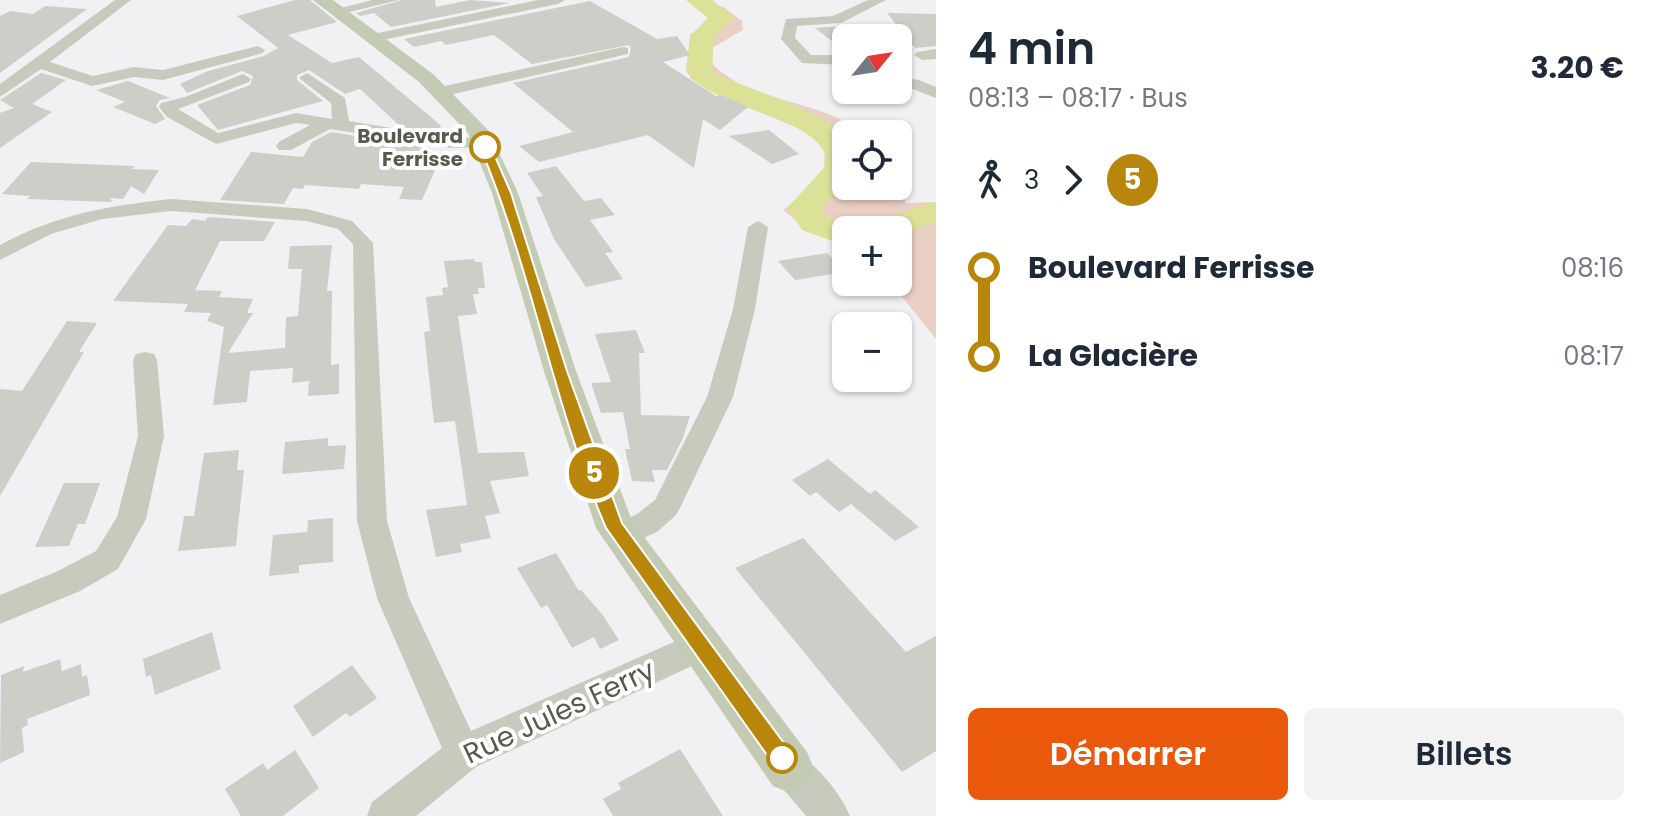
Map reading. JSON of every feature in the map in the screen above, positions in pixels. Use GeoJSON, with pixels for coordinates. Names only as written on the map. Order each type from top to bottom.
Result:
{"type":"FeatureCollection","features":[{"type":"Feature","properties":{"kind":"main road"},"geometry":{"type":"LineString","coordinates":[[329,5],[440,92],[478,131],[505,193],[603,500],[620,536],[790,769]]}},
{"type":"Feature","properties":{"kind":"street"},"geometry":{"type":"LineString","coordinates":[[3,88],[124,0]]}},
{"type":"Feature","properties":{"kind":"street"},"geometry":{"type":"LineString","coordinates":[[329,5],[392,0]]}},
{"type":"Feature","properties":{"kind":"street"},"geometry":{"type":"LineString","coordinates":[[373,38],[558,0]]}},
{"type":"Feature","properties":{"kind":"street"},"geometry":{"type":"LineString","coordinates":[[832,60],[807,60],[788,39],[791,22],[836,20],[879,0]]}},
{"type":"Feature","properties":{"kind":"street"},"geometry":{"type":"LineString","coordinates":[[37,63],[92,81],[134,72],[163,75],[258,50]]}},
{"type":"Feature","properties":{"kind":"street"},"geometry":{"type":"LineString","coordinates":[[440,92],[623,51]]}},
{"type":"Feature","properties":{"kind":"street"},"geometry":{"type":"LineString","coordinates":[[217,61],[243,79],[170,110],[216,139],[296,118],[452,143],[483,142]]}},
{"type":"Feature","properties":{"kind":"street"},"geometry":{"type":"LineString","coordinates":[[307,78],[339,101],[335,124]]}},
{"type":"Feature","properties":{"kind":"street"},"geometry":{"type":"LineString","coordinates":[[912,83],[936,93]]}},
{"type":"Feature","properties":{"kind":"street"},"geometry":{"type":"LineString","coordinates":[[285,146],[335,124]]}},
{"type":"Feature","properties":{"kind":"street"},"geometry":{"type":"LineString","coordinates":[[0,254],[44,230],[100,213],[171,205],[307,215],[345,225],[363,243],[372,521],[393,598],[463,754]]}},
{"type":"Feature","properties":{"kind":"street"},"geometry":{"type":"LineString","coordinates":[[620,536],[647,523],[665,508],[720,397],[744,309],[758,227]]}},
{"type":"Feature","properties":{"kind":"street"},"geometry":{"type":"LineString","coordinates":[[0,610],[69,581],[107,560],[131,519],[151,436],[145,360]]}},
{"type":"Feature","properties":{"kind":"street","name":"Rue Jules Ferry"},"geometry":{"type":"LineString","coordinates":[[386,816],[463,754],[699,646]]}},
{"type":"Feature","properties":{"kind":"street"},"geometry":{"type":"LineString","coordinates":[[790,769],[813,816]]}},
{"type":"Feature","properties":{"kind":"street"},"geometry":{"type":"LineString","coordinates":[[790,769],[831,816]]}},
{"type":"Feature","properties":{"kind":"shaded area"},"geometry":{"type":"Polygon","coordinates":[[[722,6],[742,21],[743,30],[712,48],[710,62],[724,74],[754,90],[841,120],[832,120],[832,200],[936,202],[936,339],[901,296],[912,296],[912,216],[832,216],[832,238],[809,230],[783,210],[827,177],[824,139],[710,91],[690,78],[690,34],[717,22],[722,6]]]}},
{"type":"Feature","properties":{"kind":"building"},"geometry":{"type":"Polygon","coordinates":[[[295,0],[310,0],[337,22],[288,35],[332,63],[359,57],[441,126],[438,133],[401,127],[360,89],[345,94],[309,70],[297,75],[297,80],[323,101],[218,130],[197,105],[250,85],[253,76],[242,71],[187,93],[180,84],[208,71],[264,56],[278,48],[237,16],[295,0]]]}},
{"type":"Feature","properties":{"kind":"building"},"geometry":{"type":"Polygon","coordinates":[[[402,0],[435,0],[436,7],[470,0],[510,3],[391,27],[374,13],[360,16],[356,13],[402,0]]]}},
{"type":"Feature","properties":{"kind":"building"},"geometry":{"type":"Polygon","coordinates":[[[590,1],[657,39],[677,36],[690,55],[663,62],[716,96],[721,95],[748,107],[720,130],[703,119],[694,168],[648,135],[539,162],[519,146],[573,132],[513,83],[629,57],[629,45],[532,64],[494,35],[446,45],[441,41],[414,47],[404,39],[590,1]]]}},
{"type":"Feature","properties":{"kind":"building"},"geometry":{"type":"Polygon","coordinates":[[[45,6],[87,9],[0,73],[0,16],[10,11],[33,14],[45,6]]]}},
{"type":"Feature","properties":{"kind":"building"},"geometry":{"type":"Polygon","coordinates":[[[887,13],[936,14],[936,46],[915,48],[912,44],[912,24],[896,24],[887,13]]]}},
{"type":"Feature","properties":{"kind":"building"},"geometry":{"type":"Polygon","coordinates":[[[832,27],[832,41],[815,28],[832,27]]]}},
{"type":"Feature","properties":{"kind":"building"},"geometry":{"type":"Polygon","coordinates":[[[41,73],[66,80],[32,104],[52,112],[0,148],[0,113],[14,108],[0,100],[41,73]]]}},
{"type":"Feature","properties":{"kind":"building"},"geometry":{"type":"Polygon","coordinates":[[[128,81],[170,98],[160,100],[156,106],[165,119],[155,124],[113,107],[125,102],[96,90],[128,81]]]}},
{"type":"Feature","properties":{"kind":"building"},"geometry":{"type":"Polygon","coordinates":[[[769,130],[799,154],[772,164],[729,136],[769,130]]]}},
{"type":"Feature","properties":{"kind":"building"},"geometry":{"type":"Polygon","coordinates":[[[331,132],[431,148],[423,165],[437,166],[422,200],[399,199],[404,187],[361,184],[359,189],[305,185],[303,189],[293,188],[284,204],[220,200],[251,152],[303,157],[312,142],[331,132]]]}},
{"type":"Feature","properties":{"kind":"building"},"geometry":{"type":"Polygon","coordinates":[[[31,162],[135,166],[132,169],[159,170],[144,194],[131,186],[123,199],[110,198],[112,202],[27,199],[31,196],[2,194],[31,162]]]}},
{"type":"Feature","properties":{"kind":"building"},"geometry":{"type":"Polygon","coordinates":[[[556,166],[584,201],[601,198],[615,215],[590,220],[613,252],[605,253],[623,279],[586,287],[554,239],[536,197],[543,196],[527,173],[556,166]]]}},
{"type":"Feature","properties":{"kind":"building"},"geometry":{"type":"Polygon","coordinates":[[[208,217],[275,222],[264,241],[220,241],[188,304],[113,301],[168,225],[186,226],[192,219],[205,221],[208,217]]]}},
{"type":"Feature","properties":{"kind":"building"},"geometry":{"type":"Polygon","coordinates":[[[332,245],[327,291],[332,291],[331,365],[339,364],[339,394],[308,396],[309,381],[292,383],[293,368],[250,371],[247,402],[213,405],[224,327],[207,321],[219,297],[253,299],[247,313],[253,313],[228,353],[285,348],[286,317],[298,316],[302,269],[288,269],[290,246],[332,245]]]}},
{"type":"Feature","properties":{"kind":"building"},"geometry":{"type":"Polygon","coordinates":[[[827,253],[832,258],[832,274],[795,280],[778,261],[827,253]]]}},
{"type":"Feature","properties":{"kind":"building"},"geometry":{"type":"Polygon","coordinates":[[[474,259],[475,262],[482,262],[485,288],[478,288],[479,294],[473,294],[477,314],[458,316],[478,453],[524,452],[529,476],[490,481],[500,513],[485,516],[491,538],[460,544],[462,552],[436,557],[426,510],[467,505],[455,421],[434,423],[424,332],[430,331],[426,297],[443,295],[442,288],[448,287],[444,261],[474,259]]]}},
{"type":"Feature","properties":{"kind":"building"},"geometry":{"type":"Polygon","coordinates":[[[195,290],[222,291],[211,313],[184,312],[195,290]]]}},
{"type":"Feature","properties":{"kind":"building"},"geometry":{"type":"Polygon","coordinates":[[[67,321],[97,323],[79,352],[84,352],[0,496],[0,389],[22,391],[67,321]]]}},
{"type":"Feature","properties":{"kind":"building"},"geometry":{"type":"Polygon","coordinates":[[[636,330],[645,353],[639,353],[641,415],[690,416],[667,470],[652,470],[655,482],[632,481],[625,449],[630,449],[623,412],[601,413],[591,383],[611,382],[595,334],[636,330]]]}},
{"type":"Feature","properties":{"kind":"building"},"geometry":{"type":"Polygon","coordinates":[[[328,438],[328,446],[346,445],[344,469],[282,474],[285,442],[328,438]]]}},
{"type":"Feature","properties":{"kind":"building"},"geometry":{"type":"Polygon","coordinates":[[[239,450],[237,470],[244,470],[236,546],[178,551],[184,516],[194,516],[204,453],[239,450]]]}},
{"type":"Feature","properties":{"kind":"building"},"geometry":{"type":"Polygon","coordinates":[[[828,459],[870,494],[875,490],[919,527],[895,541],[851,504],[839,512],[816,492],[810,496],[792,480],[828,459]]]}},
{"type":"Feature","properties":{"kind":"building"},"geometry":{"type":"Polygon","coordinates":[[[64,483],[100,483],[85,524],[78,524],[69,546],[35,547],[64,483]]]}},
{"type":"Feature","properties":{"kind":"building"},"geometry":{"type":"Polygon","coordinates":[[[333,518],[333,562],[299,565],[299,573],[269,576],[273,535],[307,532],[308,520],[333,518]]]}},
{"type":"Feature","properties":{"kind":"building"},"geometry":{"type":"Polygon","coordinates":[[[803,538],[906,652],[936,636],[936,751],[902,772],[735,568],[803,538]]]}},
{"type":"Feature","properties":{"kind":"building"},"geometry":{"type":"Polygon","coordinates":[[[556,553],[579,591],[602,614],[619,640],[600,649],[594,637],[572,648],[547,605],[541,608],[517,568],[556,553]]]}},
{"type":"Feature","properties":{"kind":"building"},"geometry":{"type":"Polygon","coordinates":[[[212,632],[221,669],[155,695],[151,675],[146,677],[143,659],[212,632]]]}},
{"type":"Feature","properties":{"kind":"building"},"geometry":{"type":"Polygon","coordinates":[[[60,659],[62,671],[81,664],[82,677],[87,675],[90,695],[27,719],[28,725],[22,728],[24,752],[0,763],[1,675],[24,666],[23,672],[60,659]]]}},
{"type":"Feature","properties":{"kind":"building"},"geometry":{"type":"Polygon","coordinates":[[[352,665],[377,698],[350,717],[346,713],[313,737],[293,706],[352,665]]]}},
{"type":"Feature","properties":{"kind":"building"},"geometry":{"type":"Polygon","coordinates":[[[680,749],[723,816],[613,816],[603,799],[621,789],[618,783],[680,749]]]}},
{"type":"Feature","properties":{"kind":"building"},"geometry":{"type":"Polygon","coordinates":[[[295,750],[319,788],[283,816],[241,816],[225,789],[263,763],[267,770],[295,750]]]}},
{"type":"Feature","properties":{"kind":"waterway"},"geometry":{"type":"LineString","coordinates":[[697,0],[723,18],[702,36],[699,71],[706,79],[799,120],[831,140],[839,151],[840,170],[804,208],[814,223],[832,230]]}},
{"type":"Feature","properties":{"kind":"waterway"},"geometry":{"type":"LineString","coordinates":[[912,220],[936,212]]}},
{"type":"Feature","properties":{"kind":"bus line","name":"5"},"geometry":{"type":"LineString","coordinates":[[485,147],[505,193],[560,371],[615,528],[782,758]]}},
{"type":"Feature","properties":{"kind":"place","name":"Boulevard Ferrisse"},"geometry":{"type":"Point","coordinates":[485,147]}}]}
